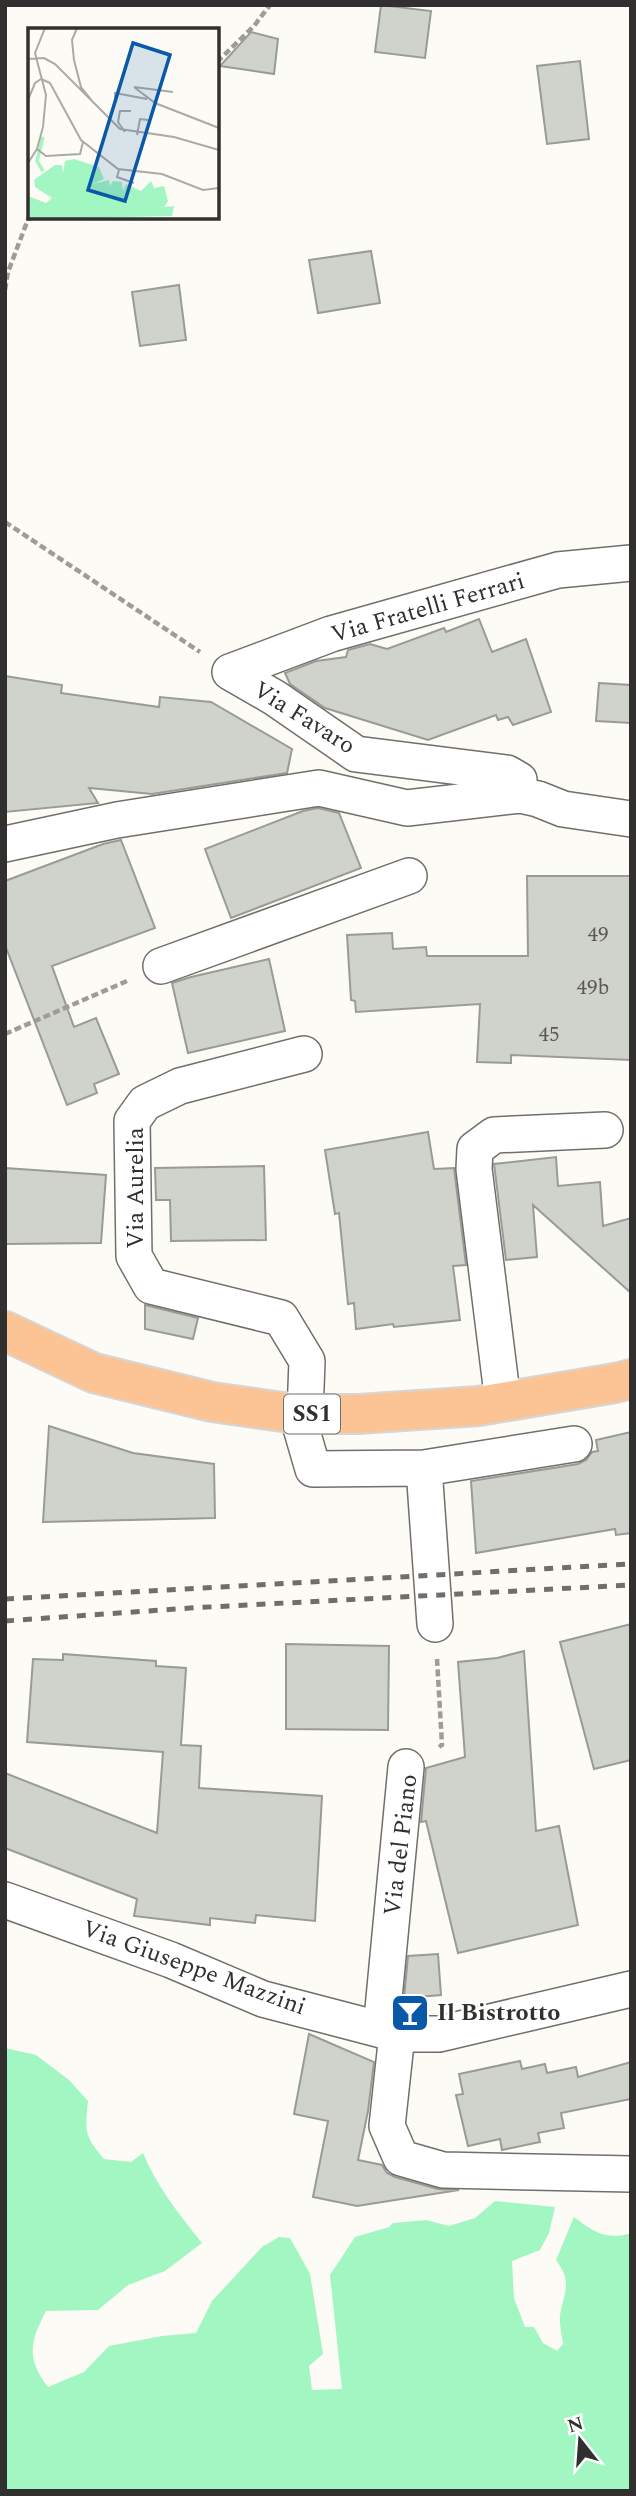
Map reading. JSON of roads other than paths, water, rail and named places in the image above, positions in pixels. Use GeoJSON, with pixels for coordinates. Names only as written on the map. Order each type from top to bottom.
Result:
{"type":"FeatureCollection","features":[{"type":"Feature","properties":{"kind":"main road","name":"SS1"},"geometry":{"type":"LineString","coordinates":[[5,1331],[94,1373],[212,1402],[301,1414],[372,1413],[479,1406],[631,1379]]}},
{"type":"Feature","properties":{"kind":"street","name":"Via Fratelli Ferrari"},"geometry":{"type":"LineString","coordinates":[[230,672],[331,634],[558,570],[631,563]]}},
{"type":"Feature","properties":{"kind":"street","name":"Via Favaro"},"geometry":{"type":"LineString","coordinates":[[230,672],[275,698],[356,754],[507,773],[519,780],[529,797]]}},
{"type":"Feature","properties":{"kind":"street"},"geometry":{"type":"LineString","coordinates":[[5,844],[117,820],[319,788],[407,807],[529,797],[563,810],[631,820]]}},
{"type":"Feature","properties":{"kind":"street"},"geometry":{"type":"LineString","coordinates":[[161,966],[409,876]]}},
{"type":"Feature","properties":{"kind":"street","name":"Via Aurelia"},"geometry":{"type":"LineString","coordinates":[[301,1414],[307,1361],[281,1318],[151,1286],[134,1256],[132,1121],[145,1103],[180,1087],[304,1054]]}},
{"type":"Feature","properties":{"kind":"street"},"geometry":{"type":"LineString","coordinates":[[503,1402],[474,1169],[475,1149],[494,1135],[604,1130]]}},
{"type":"Feature","properties":{"kind":"street"},"geometry":{"type":"LineString","coordinates":[[301,1414],[313,1469],[424,1468],[574,1444]]}},
{"type":"Feature","properties":{"kind":"street"},"geometry":{"type":"LineString","coordinates":[[424,1468],[435,1624]]}},
{"type":"Feature","properties":{"kind":"street","name":"Via del Piano"},"geometry":{"type":"LineString","coordinates":[[406,1767],[389,2032],[387,2126],[401,2158],[443,2170],[631,2174]]}},
{"type":"Feature","properties":{"kind":"street","name":"Via Giuseppe Mazzini"},"geometry":{"type":"LineString","coordinates":[[5,1900],[171,1960],[263,1999],[389,2032],[439,2034],[631,1989]]}},
{"type":"Feature","properties":{"kind":"railway"},"geometry":{"type":"LineString","coordinates":[[5,1599],[631,1564]]}},
{"type":"Feature","properties":{"kind":"railway"},"geometry":{"type":"LineString","coordinates":[[5,1621],[190,1608],[631,1585]]}},
{"type":"Feature","properties":{"kind":"place","name":"Il Bistrotto"},"geometry":{"type":"Point","coordinates":[410,2013]}}]}
